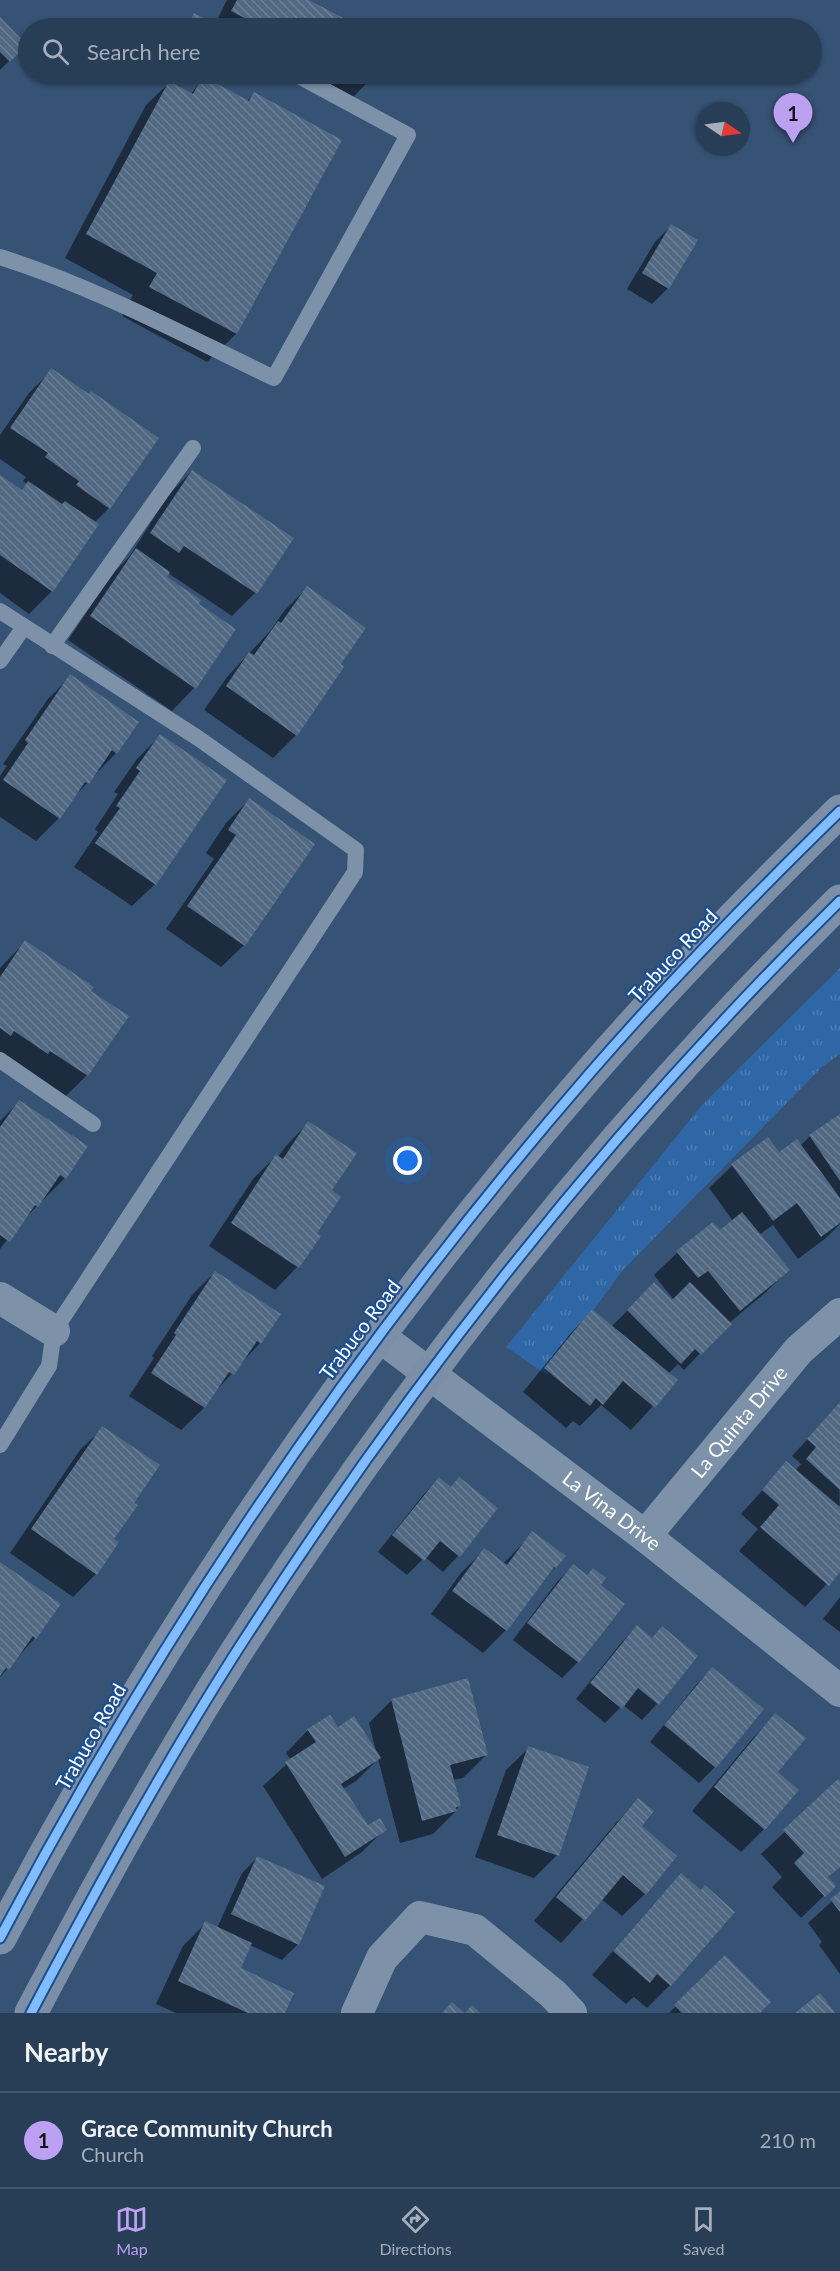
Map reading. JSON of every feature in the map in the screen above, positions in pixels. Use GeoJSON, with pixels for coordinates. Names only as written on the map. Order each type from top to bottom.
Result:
{"type":"FeatureCollection","features":[{"type":"Feature","properties":{"kind":"main road","name":"Trabuco Road"},"geometry":{"type":"LineString","coordinates":[[0,1938],[72,1805],[184,1617],[305,1436],[379,1336],[478,1207],[591,1072],[747,904],[840,811]]}},
{"type":"Feature","properties":{"kind":"main road"},"geometry":{"type":"LineString","coordinates":[[31,2013],[97,1889],[232,1658],[334,1504],[429,1373],[538,1232],[639,1113],[793,947],[840,901]]}},
{"type":"Feature","properties":{"kind":"street"},"geometry":{"type":"LineString","coordinates":[[0,1298],[54,1331]]}},
{"type":"Feature","properties":{"kind":"street","name":"La Quinta Drive"},"geometry":{"type":"LineString","coordinates":[[645,1536],[799,1350],[840,1314]]}},
{"type":"Feature","properties":{"kind":"street","name":"La Vina Drive"},"geometry":{"type":"LineString","coordinates":[[379,1336],[645,1536],[840,1691]]}},
{"type":"Feature","properties":{"kind":"street"},"geometry":{"type":"LineString","coordinates":[[357,2013],[381,1958],[420,1917],[475,1930],[553,1994],[571,2013]]}},
{"type":"Feature","properties":{"kind":"lane"},"geometry":{"type":"LineString","coordinates":[[0,257],[26,265],[122,305],[274,378],[408,135],[314,84]]}},
{"type":"Feature","properties":{"kind":"lane"},"geometry":{"type":"LineString","coordinates":[[52,646],[193,448]]}},
{"type":"Feature","properties":{"kind":"lane"},"geometry":{"type":"LineString","coordinates":[[0,611],[198,738],[356,850],[355,872],[54,1331],[48,1366],[0,1445]]}},
{"type":"Feature","properties":{"kind":"lane"},"geometry":{"type":"LineString","coordinates":[[0,661],[24,627]]}},
{"type":"Feature","properties":{"kind":"lane"},"geometry":{"type":"LineString","coordinates":[[0,1060],[93,1124]]}},
{"type":"Feature","properties":{"kind":"green space"},"geometry":{"type":"Polygon","coordinates":[[[840,968],[840,1054],[822,1067],[621,1272],[547,1375],[506,1347],[702,1105],[840,968]]]}},
{"type":"Feature","properties":{"kind":"building"},"geometry":{"type":"Polygon","coordinates":[[[237,0],[309,0],[343,18],[245,18],[231,11],[237,0]]]}},
{"type":"Feature","properties":{"kind":"building"},"geometry":{"type":"Polygon","coordinates":[[[194,13],[204,18],[191,18],[194,13]]]}},
{"type":"Feature","properties":{"kind":"building"},"geometry":{"type":"Polygon","coordinates":[[[0,17],[18,36],[18,54],[10,62],[0,52],[0,17]]]}},
{"type":"Feature","properties":{"kind":"building"},"geometry":{"type":"Polygon","coordinates":[[[167,84],[175,84],[193,94],[199,84],[218,84],[249,101],[254,92],[342,140],[237,334],[149,287],[157,273],[86,234],[167,84]]]}},
{"type":"Feature","properties":{"kind":"building"},"geometry":{"type":"Polygon","coordinates":[[[671,224],[698,240],[669,289],[642,273],[671,224]]]}},
{"type":"Feature","properties":{"kind":"building"},"geometry":{"type":"Polygon","coordinates":[[[51,368],[89,394],[91,391],[159,438],[110,509],[76,485],[79,481],[45,457],[48,453],[10,428],[51,368]]]}},
{"type":"Feature","properties":{"kind":"building"},"geometry":{"type":"Polygon","coordinates":[[[192,470],[294,538],[257,594],[184,546],[179,553],[150,533],[192,470]]]}},
{"type":"Feature","properties":{"kind":"building"},"geometry":{"type":"Polygon","coordinates":[[[0,475],[22,490],[28,481],[62,504],[65,501],[99,524],[53,592],[0,555],[0,475]]]}},
{"type":"Feature","properties":{"kind":"building"},"geometry":{"type":"Polygon","coordinates":[[[136,548],[170,572],[167,577],[201,600],[199,604],[236,629],[196,689],[90,616],[136,548]]]}},
{"type":"Feature","properties":{"kind":"building"},"geometry":{"type":"Polygon","coordinates":[[[307,586],[366,628],[341,664],[344,667],[297,736],[226,686],[249,652],[254,655],[278,621],[281,623],[307,586]]]}},
{"type":"Feature","properties":{"kind":"building"},"geometry":{"type":"Polygon","coordinates":[[[70,674],[139,722],[117,754],[112,750],[89,784],[85,782],[60,819],[3,780],[28,743],[25,740],[70,674]]]}},
{"type":"Feature","properties":{"kind":"building"},"geometry":{"type":"Polygon","coordinates":[[[160,734],[227,780],[156,885],[95,843],[120,808],[116,806],[140,771],[136,768],[160,734]]]}},
{"type":"Feature","properties":{"kind":"building"},"geometry":{"type":"Polygon","coordinates":[[[249,798],[315,844],[245,946],[187,906],[236,835],[228,830],[249,798]]]}},
{"type":"Feature","properties":{"kind":"building"},"geometry":{"type":"Polygon","coordinates":[[[25,940],[94,987],[91,991],[129,1016],[88,1076],[50,1051],[48,1054],[14,1031],[11,1036],[0,1028],[0,977],[25,940]]]}},
{"type":"Feature","properties":{"kind":"building"},"geometry":{"type":"Polygon","coordinates":[[[19,1100],[88,1146],[66,1179],[60,1175],[38,1207],[35,1205],[10,1242],[0,1235],[0,1127],[19,1100]]]}},
{"type":"Feature","properties":{"kind":"building"},"geometry":{"type":"Polygon","coordinates":[[[840,1114],[840,1181],[809,1135],[840,1114]]]}},
{"type":"Feature","properties":{"kind":"building"},"geometry":{"type":"Polygon","coordinates":[[[308,1121],[357,1153],[332,1190],[341,1197],[317,1233],[321,1236],[299,1268],[231,1223],[276,1154],[283,1159],[308,1121]]]}},
{"type":"Feature","properties":{"kind":"building"},"geometry":{"type":"Polygon","coordinates":[[[768,1137],[779,1152],[797,1139],[840,1198],[840,1223],[821,1237],[797,1203],[773,1221],[731,1164],[768,1137]]]}},
{"type":"Feature","properties":{"kind":"building"},"geometry":{"type":"Polygon","coordinates":[[[742,1212],[790,1270],[740,1311],[708,1271],[698,1278],[676,1251],[713,1222],[720,1230],[742,1212]]]}},
{"type":"Feature","properties":{"kind":"building"},"geometry":{"type":"Polygon","coordinates":[[[215,1271],[281,1314],[261,1344],[257,1341],[234,1375],[229,1372],[205,1408],[151,1373],[215,1271]]]}},
{"type":"Feature","properties":{"kind":"building"},"geometry":{"type":"Polygon","coordinates":[[[654,1282],[672,1300],[690,1282],[732,1324],[701,1355],[695,1349],[681,1364],[627,1310],[654,1282]]]}},
{"type":"Feature","properties":{"kind":"building"},"geometry":{"type":"Polygon","coordinates":[[[592,1309],[678,1380],[655,1408],[623,1381],[603,1405],[596,1398],[590,1406],[544,1368],[592,1309]]]}},
{"type":"Feature","properties":{"kind":"building"},"geometry":{"type":"Polygon","coordinates":[[[840,1402],[840,1490],[806,1459],[816,1447],[807,1439],[840,1402]]]}},
{"type":"Feature","properties":{"kind":"building"},"geometry":{"type":"Polygon","coordinates":[[[102,1426],[160,1465],[134,1503],[138,1505],[114,1539],[119,1542],[97,1575],[31,1529],[102,1426]]]}},
{"type":"Feature","properties":{"kind":"building"},"geometry":{"type":"Polygon","coordinates":[[[786,1461],[840,1507],[840,1572],[829,1586],[760,1527],[779,1505],[762,1490],[786,1461]]]}},
{"type":"Feature","properties":{"kind":"building"},"geometry":{"type":"Polygon","coordinates":[[[439,1477],[451,1487],[459,1477],[498,1508],[460,1557],[440,1541],[424,1561],[392,1535],[439,1477]]]}},
{"type":"Feature","properties":{"kind":"building"},"geometry":{"type":"Polygon","coordinates":[[[532,1531],[566,1556],[556,1568],[554,1567],[507,1631],[452,1591],[484,1548],[507,1565],[532,1531]]]}},
{"type":"Feature","properties":{"kind":"building"},"geometry":{"type":"Polygon","coordinates":[[[0,1562],[61,1604],[36,1639],[33,1636],[9,1670],[6,1668],[0,1676],[0,1562]]]}},
{"type":"Feature","properties":{"kind":"building"},"geometry":{"type":"Polygon","coordinates":[[[573,1564],[587,1575],[593,1568],[606,1578],[601,1585],[625,1604],[579,1663],[527,1623],[573,1564]]]}},
{"type":"Feature","properties":{"kind":"building"},"geometry":{"type":"Polygon","coordinates":[[[637,1625],[652,1638],[662,1626],[698,1656],[659,1705],[638,1688],[622,1709],[590,1683],[637,1625]]]}},
{"type":"Feature","properties":{"kind":"building"},"geometry":{"type":"Polygon","coordinates":[[[712,1667],[764,1709],[716,1768],[664,1725],[712,1667]]]}},
{"type":"Feature","properties":{"kind":"building"},"geometry":{"type":"Polygon","coordinates":[[[468,1678],[488,1755],[450,1765],[461,1806],[456,1807],[457,1811],[422,1821],[391,1699],[468,1678]]]}},
{"type":"Feature","properties":{"kind":"building"},"geometry":{"type":"Polygon","coordinates":[[[775,1713],[806,1738],[778,1772],[799,1790],[765,1830],[714,1787],[775,1713]]]}},
{"type":"Feature","properties":{"kind":"building"},"geometry":{"type":"Polygon","coordinates":[[[330,1715],[338,1727],[354,1716],[381,1758],[341,1784],[368,1825],[380,1818],[387,1830],[345,1857],[285,1762],[316,1742],[307,1729],[330,1715]]]}},
{"type":"Feature","properties":{"kind":"building"},"geometry":{"type":"Polygon","coordinates":[[[528,1746],[589,1767],[559,1856],[497,1835],[528,1746]]]}},
{"type":"Feature","properties":{"kind":"building"},"geometry":{"type":"Polygon","coordinates":[[[838,1779],[840,1781],[840,1867],[828,1877],[836,1886],[825,1897],[794,1863],[804,1853],[783,1830],[838,1779]]]}},
{"type":"Feature","properties":{"kind":"building"},"geometry":{"type":"Polygon","coordinates":[[[638,1798],[654,1811],[642,1826],[677,1856],[646,1895],[623,1875],[585,1921],[556,1897],[638,1798]]]}},
{"type":"Feature","properties":{"kind":"building"},"geometry":{"type":"Polygon","coordinates":[[[257,1856],[325,1886],[299,1945],[231,1914],[257,1856]]]}},
{"type":"Feature","properties":{"kind":"building"},"geometry":{"type":"Polygon","coordinates":[[[681,1873],[701,1890],[705,1885],[735,1912],[671,1986],[657,1974],[650,1983],[613,1951],[681,1873]]]}},
{"type":"Feature","properties":{"kind":"building"},"geometry":{"type":"Polygon","coordinates":[[[840,1892],[840,1912],[830,1899],[840,1892]]]}},
{"type":"Feature","properties":{"kind":"building"},"geometry":{"type":"Polygon","coordinates":[[[205,1921],[252,1943],[241,1968],[294,1993],[285,2013],[248,2013],[178,1981],[205,1921]]]}},
{"type":"Feature","properties":{"kind":"building"},"geometry":{"type":"Polygon","coordinates":[[[725,1955],[771,2002],[760,2013],[682,2013],[674,2005],[725,1955]]]}},
{"type":"Feature","properties":{"kind":"building"},"geometry":{"type":"Polygon","coordinates":[[[820,1993],[835,2013],[795,2013],[820,1993]]]}},
{"type":"Feature","properties":{"kind":"building"},"geometry":{"type":"Polygon","coordinates":[[[452,2002],[464,2013],[442,2013],[452,2002]]]}},
{"type":"Feature","properties":{"kind":"building"},"geometry":{"type":"Polygon","coordinates":[[[472,2005],[480,2013],[465,2013],[472,2005]]]}},
{"type":"Feature","properties":{"kind":"cycle path"},"geometry":{"type":"LineString","coordinates":[[0,1938],[63,1822],[198,1597],[270,1488],[345,1381],[505,1174],[590,1073],[712,939],[840,811]]}},
{"type":"Feature","properties":{"kind":"cycle path"},"geometry":{"type":"LineString","coordinates":[[31,2013],[79,1922],[206,1700],[300,1555],[369,1456],[441,1358],[593,1168],[672,1076],[840,901]]}},
{"type":"Feature","properties":{"kind":"place","name":"Grace Community Church"},"geometry":{"type":"Point","coordinates":[793,143]}}]}
